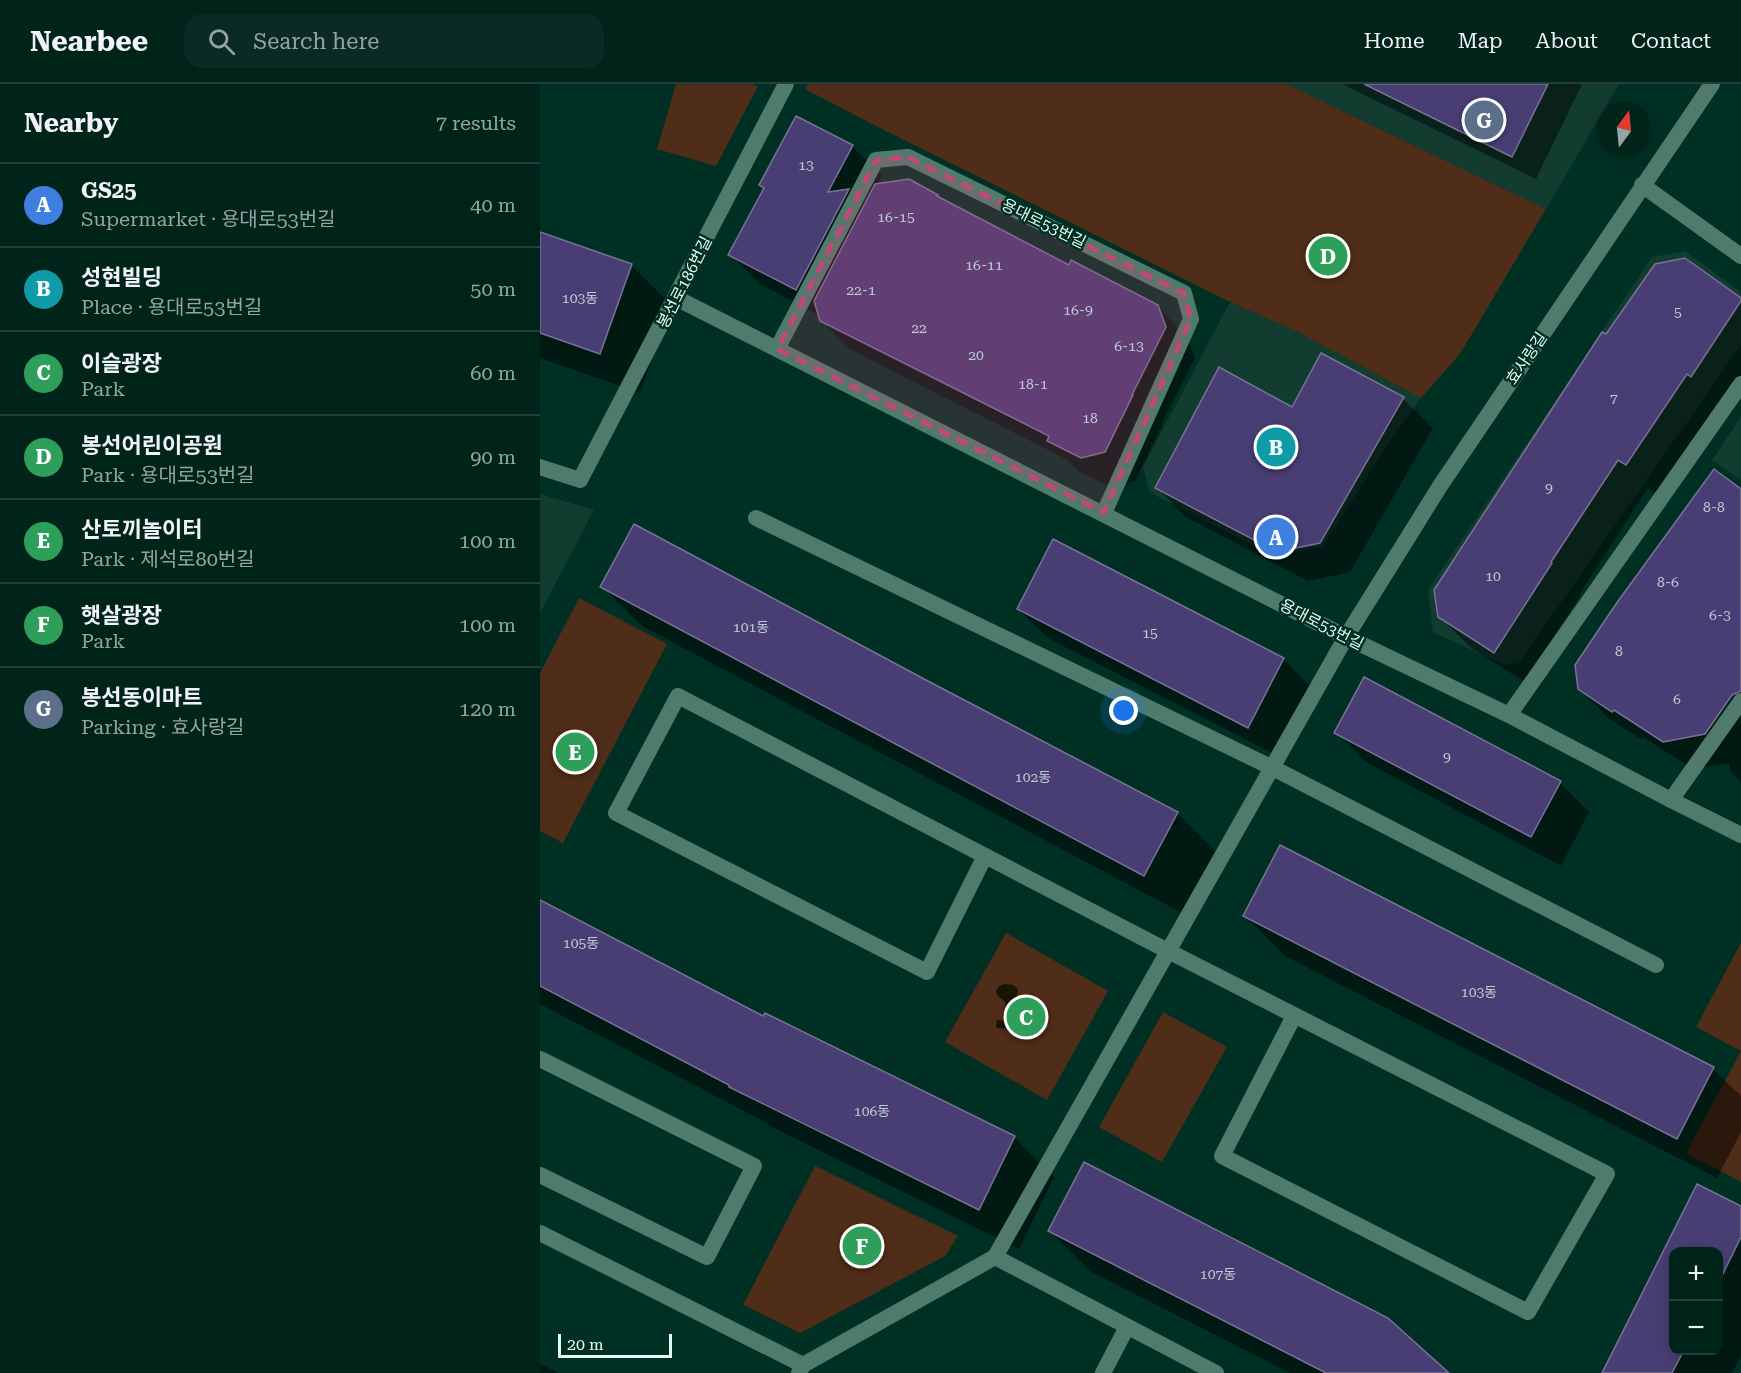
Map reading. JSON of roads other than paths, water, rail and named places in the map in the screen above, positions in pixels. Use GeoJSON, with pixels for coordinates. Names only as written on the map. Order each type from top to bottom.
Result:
{"type":"FeatureCollection","features":[{"type":"Feature","properties":{"kind":"street","name":"봉선로186번길"},"geometry":{"type":"LineString","coordinates":[[540,467],[580,480],[786,84]]}},
{"type":"Feature","properties":{"kind":"street","name":"효사랑길"},"geometry":{"type":"LineString","coordinates":[[995,1257],[1346,637],[1440,486],[1712,84]]}},
{"type":"Feature","properties":{"kind":"street","name":"용대로53번길"},"geometry":{"type":"LineString","coordinates":[[777,349],[876,160],[908,157],[1184,293],[1191,319],[1104,513]]}},
{"type":"Feature","properties":{"kind":"street"},"geometry":{"type":"LineString","coordinates":[[1642,185],[1741,256]]}},
{"type":"Feature","properties":{"kind":"street","name":"용대로53번길"},"geometry":{"type":"LineString","coordinates":[[676,298],[1346,637],[1509,715],[1671,801],[1741,835]]}},
{"type":"Feature","properties":{"kind":"street"},"geometry":{"type":"LineString","coordinates":[[1509,715],[1741,384]]}},
{"type":"Feature","properties":{"kind":"street"},"geometry":{"type":"LineString","coordinates":[[756,518],[1273,768],[1656,965]]}},
{"type":"Feature","properties":{"kind":"street"},"geometry":{"type":"LineString","coordinates":[[985,856],[927,972],[616,813],[678,696],[1294,1016],[1607,1174],[1528,1312],[1222,1155],[1294,1016]]}},
{"type":"Feature","properties":{"kind":"street"},"geometry":{"type":"LineString","coordinates":[[1671,801],[1741,701]]}},
{"type":"Feature","properties":{"kind":"street"},"geometry":{"type":"LineString","coordinates":[[540,1059],[754,1166],[707,1257],[540,1175]]}},
{"type":"Feature","properties":{"kind":"street"},"geometry":{"type":"LineString","coordinates":[[540,1233],[801,1369],[995,1257],[1216,1373]]}},
{"type":"Feature","properties":{"kind":"street"},"geometry":{"type":"LineString","coordinates":[[1104,1373],[1127,1327]]}},
{"type":"Feature","properties":{"kind":"place","name":"봉선동이마트"},"geometry":{"type":"Point","coordinates":[1484,120]}},
{"type":"Feature","properties":{"kind":"place","name":"봉선어린이공원"},"geometry":{"type":"Point","coordinates":[1328,256]}},
{"type":"Feature","properties":{"kind":"place","name":"성현빌딩"},"geometry":{"type":"Point","coordinates":[1276,447]}},
{"type":"Feature","properties":{"kind":"place","name":"GS25"},"geometry":{"type":"Point","coordinates":[1276,537]}},
{"type":"Feature","properties":{"kind":"place","name":"산토끼놀이터"},"geometry":{"type":"Point","coordinates":[575,752]}},
{"type":"Feature","properties":{"kind":"place","name":"이슬광장"},"geometry":{"type":"Point","coordinates":[1026,1017]}},
{"type":"Feature","properties":{"kind":"place","name":"햇살광장"},"geometry":{"type":"Point","coordinates":[862,1246]}}]}
